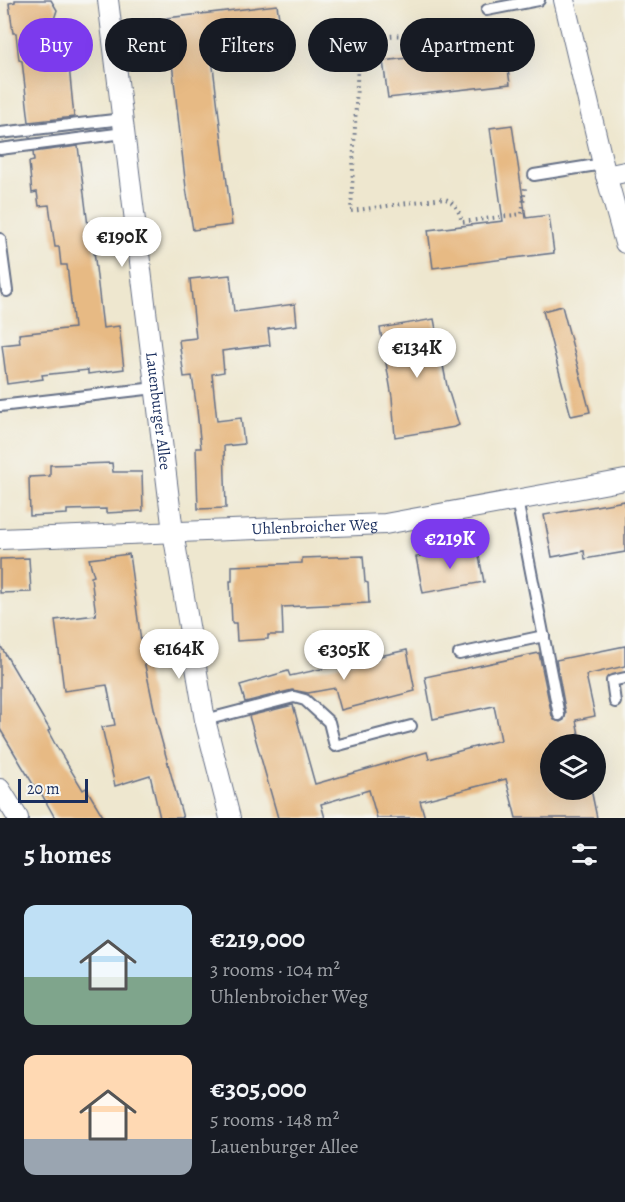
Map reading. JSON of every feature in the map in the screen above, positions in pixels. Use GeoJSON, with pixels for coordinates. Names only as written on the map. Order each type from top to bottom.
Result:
{"type":"FeatureCollection","features":[{"type":"Feature","properties":{"kind":"street","name":"Lauenburger Allee"},"geometry":{"type":"LineString","coordinates":[[108,0],[172,532],[205,720],[230,818]]}},
{"type":"Feature","properties":{"kind":"street"},"geometry":{"type":"LineString","coordinates":[[564,0],[612,170],[625,243]]}},
{"type":"Feature","properties":{"kind":"street","name":"Uhlenbroicher Weg"},"geometry":{"type":"LineString","coordinates":[[0,539],[386,524],[625,480]]}},
{"type":"Feature","properties":{"kind":"street"},"geometry":{"type":"LineString","coordinates":[[0,789],[18,818]]}},
{"type":"Feature","properties":{"kind":"lane"},"geometry":{"type":"LineString","coordinates":[[487,10],[539,0]]}},
{"type":"Feature","properties":{"kind":"lane"},"geometry":{"type":"LineString","coordinates":[[0,133],[124,126]]}},
{"type":"Feature","properties":{"kind":"lane"},"geometry":{"type":"LineString","coordinates":[[0,148],[124,126]]}},
{"type":"Feature","properties":{"kind":"lane"},"geometry":{"type":"LineString","coordinates":[[534,175],[612,170]]}},
{"type":"Feature","properties":{"kind":"lane"},"geometry":{"type":"LineString","coordinates":[[0,239],[7,291]]}},
{"type":"Feature","properties":{"kind":"lane"},"geometry":{"type":"LineString","coordinates":[[0,406],[155,388]]}},
{"type":"Feature","properties":{"kind":"lane"},"geometry":{"type":"LineString","coordinates":[[517,500],[559,715]]}},
{"type":"Feature","properties":{"kind":"lane"},"geometry":{"type":"LineString","coordinates":[[459,654],[544,636]]}},
{"type":"Feature","properties":{"kind":"lane"},"geometry":{"type":"LineString","coordinates":[[615,702],[612,681],[625,678]]}},
{"type":"Feature","properties":{"kind":"lane"},"geometry":{"type":"LineString","coordinates":[[205,720],[294,696],[305,700],[329,722],[335,746],[411,726]]}},
{"type":"Feature","properties":{"kind":"path"},"geometry":{"type":"LineString","coordinates":[[487,10],[480,22],[475,45],[417,52],[413,41],[399,35],[358,41],[351,211],[443,198],[450,200],[456,206],[462,222],[522,214],[524,188],[534,175]]}},
{"type":"Feature","properties":{"kind":"building"},"geometry":{"type":"Polygon","coordinates":[[[15,0],[51,0],[57,10],[54,18],[18,18],[18,51],[9,3],[15,0]]]}},
{"type":"Feature","properties":{"kind":"building"},"geometry":{"type":"Polygon","coordinates":[[[277,5],[279,18],[199,18],[199,72],[214,72],[232,225],[193,230],[173,72],[187,72],[187,18],[167,18],[277,5]]]}},
{"type":"Feature","properties":{"kind":"building"},"geometry":{"type":"Polygon","coordinates":[[[400,59],[400,72],[508,72],[510,84],[388,98],[384,72],[388,72],[388,60],[400,59]]]}},
{"type":"Feature","properties":{"kind":"building"},"geometry":{"type":"Polygon","coordinates":[[[23,72],[70,72],[74,117],[29,122],[23,72]]]}},
{"type":"Feature","properties":{"kind":"building"},"geometry":{"type":"Polygon","coordinates":[[[512,125],[526,218],[549,215],[554,253],[433,268],[428,230],[503,221],[490,128],[512,125]]]}},
{"type":"Feature","properties":{"kind":"building"},"geometry":{"type":"Polygon","coordinates":[[[78,146],[88,226],[91,225],[103,328],[119,326],[124,369],[88,374],[88,370],[42,375],[43,379],[7,384],[2,345],[20,343],[19,334],[74,328],[67,265],[61,265],[59,247],[55,247],[49,205],[39,206],[37,192],[32,193],[29,162],[34,161],[33,152],[78,146]]]}},
{"type":"Feature","properties":{"kind":"building"},"geometry":{"type":"Polygon","coordinates":[[[230,275],[234,312],[295,304],[297,325],[268,329],[270,345],[222,351],[224,372],[212,374],[217,421],[241,418],[244,444],[224,446],[226,508],[198,509],[196,448],[201,448],[197,410],[192,376],[184,377],[179,340],[196,338],[190,279],[230,275]]]}},
{"type":"Feature","properties":{"kind":"building"},"geometry":{"type":"Polygon","coordinates":[[[562,306],[590,412],[571,416],[543,311],[562,306]]]}},
{"type":"Feature","properties":{"kind":"building"},"geometry":{"type":"Polygon","coordinates":[[[434,319],[447,386],[459,425],[395,437],[392,397],[380,328],[434,319]]]}},
{"type":"Feature","properties":{"kind":"building"},"geometry":{"type":"Polygon","coordinates":[[[112,463],[113,472],[142,472],[143,511],[106,513],[106,509],[67,510],[67,514],[30,516],[29,477],[50,476],[50,465],[112,463]]]}},
{"type":"Feature","properties":{"kind":"building"},"geometry":{"type":"Polygon","coordinates":[[[625,501],[625,552],[585,559],[584,551],[552,557],[544,515],[625,501]]]}},
{"type":"Feature","properties":{"kind":"building"},"geometry":{"type":"Polygon","coordinates":[[[477,546],[484,582],[423,593],[416,557],[477,546]]]}},
{"type":"Feature","properties":{"kind":"building"},"geometry":{"type":"Polygon","coordinates":[[[129,554],[143,656],[158,727],[183,818],[160,818],[150,775],[115,786],[102,727],[115,725],[107,685],[64,691],[55,620],[96,615],[91,577],[94,576],[89,559],[129,554]]]}},
{"type":"Feature","properties":{"kind":"building"},"geometry":{"type":"Polygon","coordinates":[[[363,556],[369,603],[282,607],[283,635],[268,635],[268,639],[237,641],[236,623],[232,623],[230,581],[232,581],[232,566],[302,563],[302,558],[363,556]]]}},
{"type":"Feature","properties":{"kind":"building"},"geometry":{"type":"Polygon","coordinates":[[[29,558],[31,592],[0,593],[0,559],[29,558]]]}},
{"type":"Feature","properties":{"kind":"building"},"geometry":{"type":"Polygon","coordinates":[[[0,645],[50,730],[48,731],[55,744],[83,790],[86,788],[104,818],[55,818],[22,766],[0,729],[0,645]]]}},
{"type":"Feature","properties":{"kind":"building"},"geometry":{"type":"Polygon","coordinates":[[[625,646],[625,666],[586,675],[595,716],[576,720],[579,734],[540,734],[540,800],[593,800],[597,818],[516,818],[506,779],[420,801],[425,818],[377,818],[369,790],[321,804],[325,818],[278,818],[249,716],[293,705],[315,784],[427,752],[429,759],[501,740],[494,706],[433,719],[425,677],[539,653],[552,716],[554,720],[560,722],[564,720],[566,714],[556,660],[625,646]]]}},
{"type":"Feature","properties":{"kind":"building"},"geometry":{"type":"Polygon","coordinates":[[[407,650],[415,691],[341,710],[335,688],[308,693],[292,690],[245,702],[240,685],[288,671],[290,676],[407,650]]]}}]}
